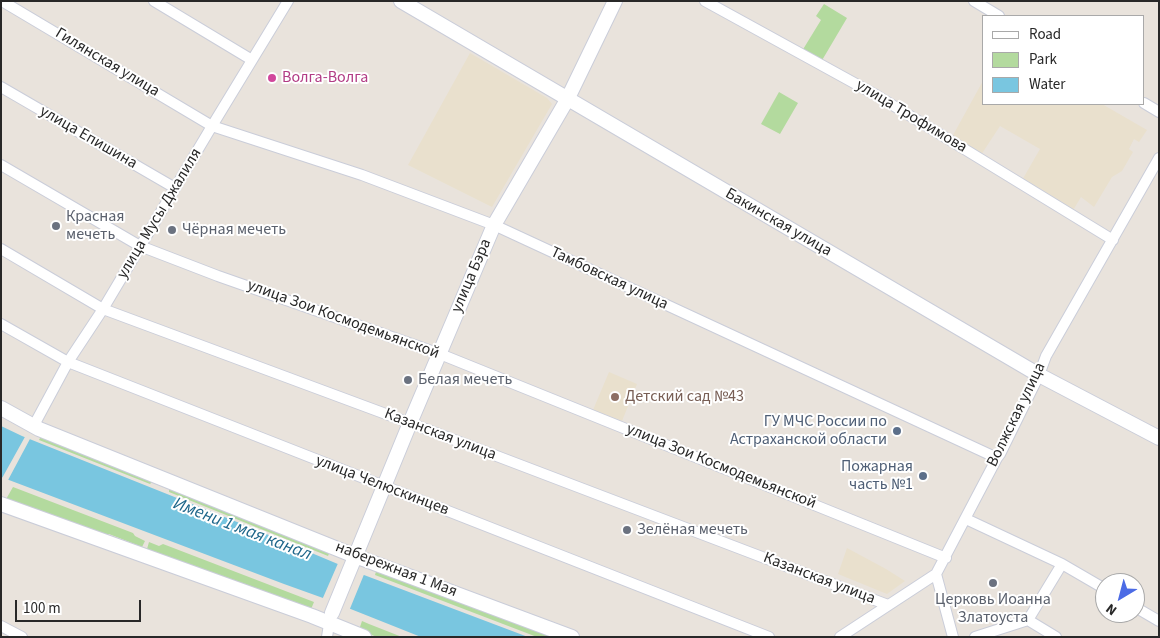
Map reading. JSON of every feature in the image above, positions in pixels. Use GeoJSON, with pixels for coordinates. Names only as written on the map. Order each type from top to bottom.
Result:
{"type":"FeatureCollection","features":[{"type":"Feature","properties":{"kind":"main road","name":"Бакинская улица"},"geometry":{"type":"LineString","coordinates":[[401,1],[1039,375],[1159,438]]}},
{"type":"Feature","properties":{"kind":"main road","name":"улица Бэра"},"geometry":{"type":"LineString","coordinates":[[330,618],[494,225],[567,100],[615,1]]}},
{"type":"Feature","properties":{"kind":"main road","name":"набережная 1 Мая"},"geometry":{"type":"LineString","coordinates":[[1,408],[33,427],[354,559],[572,637]]}},
{"type":"Feature","properties":{"kind":"main road"},"geometry":{"type":"LineString","coordinates":[[1,504],[330,618],[364,637]]}},
{"type":"Feature","properties":{"kind":"street","name":"Гилянская улица"},"geometry":{"type":"LineString","coordinates":[[2,1],[212,126]]}},
{"type":"Feature","properties":{"kind":"street"},"geometry":{"type":"LineString","coordinates":[[154,1],[252,60]]}},
{"type":"Feature","properties":{"kind":"street","name":"улица Мусы Джалиля"},"geometry":{"type":"LineString","coordinates":[[33,427],[68,362],[104,309],[288,1]]}},
{"type":"Feature","properties":{"kind":"street","name":"улица Трофимова"},"geometry":{"type":"LineString","coordinates":[[706,1],[876,95],[1113,240]]}},
{"type":"Feature","properties":{"kind":"street"},"geometry":{"type":"LineString","coordinates":[[974,1],[997,15]]}},
{"type":"Feature","properties":{"kind":"street","name":"улица Епишина"},"geometry":{"type":"LineString","coordinates":[[1,87],[175,188]]}},
{"type":"Feature","properties":{"kind":"street"},"geometry":{"type":"LineString","coordinates":[[1145,104],[1159,112]]}},
{"type":"Feature","properties":{"kind":"street","name":"Тамбовская улица"},"geometry":{"type":"LineString","coordinates":[[212,126],[362,175],[494,225],[997,458]]}},
{"type":"Feature","properties":{"kind":"street","name":"Волжская улица"},"geometry":{"type":"LineString","coordinates":[[840,637],[936,574],[1000,454],[1058,333],[1159,158]]}},
{"type":"Feature","properties":{"kind":"street","name":"улица Зои Космодемьянской"},"geometry":{"type":"LineString","coordinates":[[1,165],[140,246],[218,276],[440,354],[946,558]]}},
{"type":"Feature","properties":{"kind":"street","name":"Казанская улица"},"geometry":{"type":"LineString","coordinates":[[1,249],[104,309],[888,605]]}},
{"type":"Feature","properties":{"kind":"street","name":"улица Челюскинцев"},"geometry":{"type":"LineString","coordinates":[[1,324],[68,362],[769,637]]}},
{"type":"Feature","properties":{"kind":"street"},"geometry":{"type":"LineString","coordinates":[[966,519],[1062,564],[1095,583]]}},
{"type":"Feature","properties":{"kind":"street"},"geometry":{"type":"LineString","coordinates":[[975,637],[990,635],[1028,620],[1062,564]]}},
{"type":"Feature","properties":{"kind":"street"},"geometry":{"type":"LineString","coordinates":[[936,574],[953,637]]}},
{"type":"Feature","properties":{"kind":"street"},"geometry":{"type":"LineString","coordinates":[[1145,612],[1159,620]]}},
{"type":"Feature","properties":{"kind":"street"},"geometry":{"type":"LineString","coordinates":[[327,637],[330,618]]}},
{"type":"Feature","properties":{"kind":"street"},"geometry":{"type":"LineString","coordinates":[[1028,620],[1056,637]]}},
{"type":"Feature","properties":{"kind":"street"},"geometry":{"type":"LineString","coordinates":[[1,626],[22,637]]}},
{"type":"Feature","properties":{"kind":"shaded area"},"geometry":{"type":"Polygon","coordinates":[[[470,53],[547,98],[552,104],[492,207],[408,165],[470,53]]]}},
{"type":"Feature","properties":{"kind":"shaded area"},"geometry":{"type":"Polygon","coordinates":[[[982,83],[982,105],[1104,105],[1147,130],[1139,142],[1134,139],[1129,149],[1133,152],[1122,171],[1112,177],[1094,207],[1081,197],[1072,212],[1021,182],[1040,149],[1000,126],[981,155],[952,137],[982,83]]]}},
{"type":"Feature","properties":{"kind":"shaded area","name":"Детский сад №43"},"geometry":{"type":"Polygon","coordinates":[[[609,372],[637,384],[622,421],[593,410],[609,372]]]}},
{"type":"Feature","properties":{"kind":"shaded area"},"geometry":{"type":"Polygon","coordinates":[[[847,548],[905,581],[887,594],[838,574],[847,548]]]}},
{"type":"Feature","properties":{"kind":"green space"},"geometry":{"type":"Polygon","coordinates":[[[824,4],[847,18],[821,62],[802,51],[821,20],[816,16],[824,4]]]}},
{"type":"Feature","properties":{"kind":"green space"},"geometry":{"type":"Polygon","coordinates":[[[779,92],[798,103],[780,134],[761,124],[779,92]]]}},
{"type":"Feature","properties":{"kind":"green space"},"geometry":{"type":"Polygon","coordinates":[[[42,434],[160,482],[159,485],[152,482],[150,484],[39,440],[42,434]]]}},
{"type":"Feature","properties":{"kind":"green space"},"geometry":{"type":"Polygon","coordinates":[[[166,484],[331,549],[328,556],[169,492],[169,489],[165,488],[166,484]]]}},
{"type":"Feature","properties":{"kind":"green space"},"geometry":{"type":"Polygon","coordinates":[[[13,487],[133,533],[145,541],[142,547],[109,534],[102,538],[5,501],[13,487]]]}},
{"type":"Feature","properties":{"kind":"green space"},"geometry":{"type":"Polygon","coordinates":[[[149,542],[159,546],[163,544],[314,602],[309,614],[253,589],[147,549],[149,542]]]}},
{"type":"Feature","properties":{"kind":"green space"},"geometry":{"type":"Polygon","coordinates":[[[377,568],[559,637],[537,637],[375,575],[377,568]]]}},
{"type":"Feature","properties":{"kind":"green space"},"geometry":{"type":"Polygon","coordinates":[[[362,621],[402,637],[377,637],[359,630],[362,621]]]}},
{"type":"Feature","properties":{"kind":"water","name":"Имени 1 мая канал"},"geometry":{"type":"Polygon","coordinates":[[[1,426],[364,575],[528,637],[421,637],[323,598],[1,477],[1,426]]]}},
{"type":"Feature","properties":{"kind":"pier"},"geometry":{"type":"Polygon","coordinates":[[[26,435],[31,437],[7,482],[1,480],[26,435]]]}},
{"type":"Feature","properties":{"kind":"pier"},"geometry":{"type":"Polygon","coordinates":[[[339,561],[365,572],[349,611],[322,600],[339,561]]]}},
{"type":"Feature","properties":{"kind":"place","name":"Волга-Волга"},"geometry":{"type":"Point","coordinates":[272,78]}},
{"type":"Feature","properties":{"kind":"place","name":"Красная мечеть"},"geometry":{"type":"Point","coordinates":[56,226]}},
{"type":"Feature","properties":{"kind":"place","name":"Чёрная мечеть"},"geometry":{"type":"Point","coordinates":[172,230]}},
{"type":"Feature","properties":{"kind":"place","name":"Белая мечеть"},"geometry":{"type":"Point","coordinates":[408,380]}},
{"type":"Feature","properties":{"kind":"place","name":"Детский сад №43"},"geometry":{"type":"Point","coordinates":[615,397]}},
{"type":"Feature","properties":{"kind":"place","name":"ГУ МЧС России по Астраханской области"},"geometry":{"type":"Point","coordinates":[897,431]}},
{"type":"Feature","properties":{"kind":"place","name":"Пожарная часть №1"},"geometry":{"type":"Point","coordinates":[923,476]}},
{"type":"Feature","properties":{"kind":"place","name":"Зелёная мечеть"},"geometry":{"type":"Point","coordinates":[627,530]}},
{"type":"Feature","properties":{"kind":"place","name":"Церковь Иоанна Златоуста"},"geometry":{"type":"Point","coordinates":[993,583]}}]}
